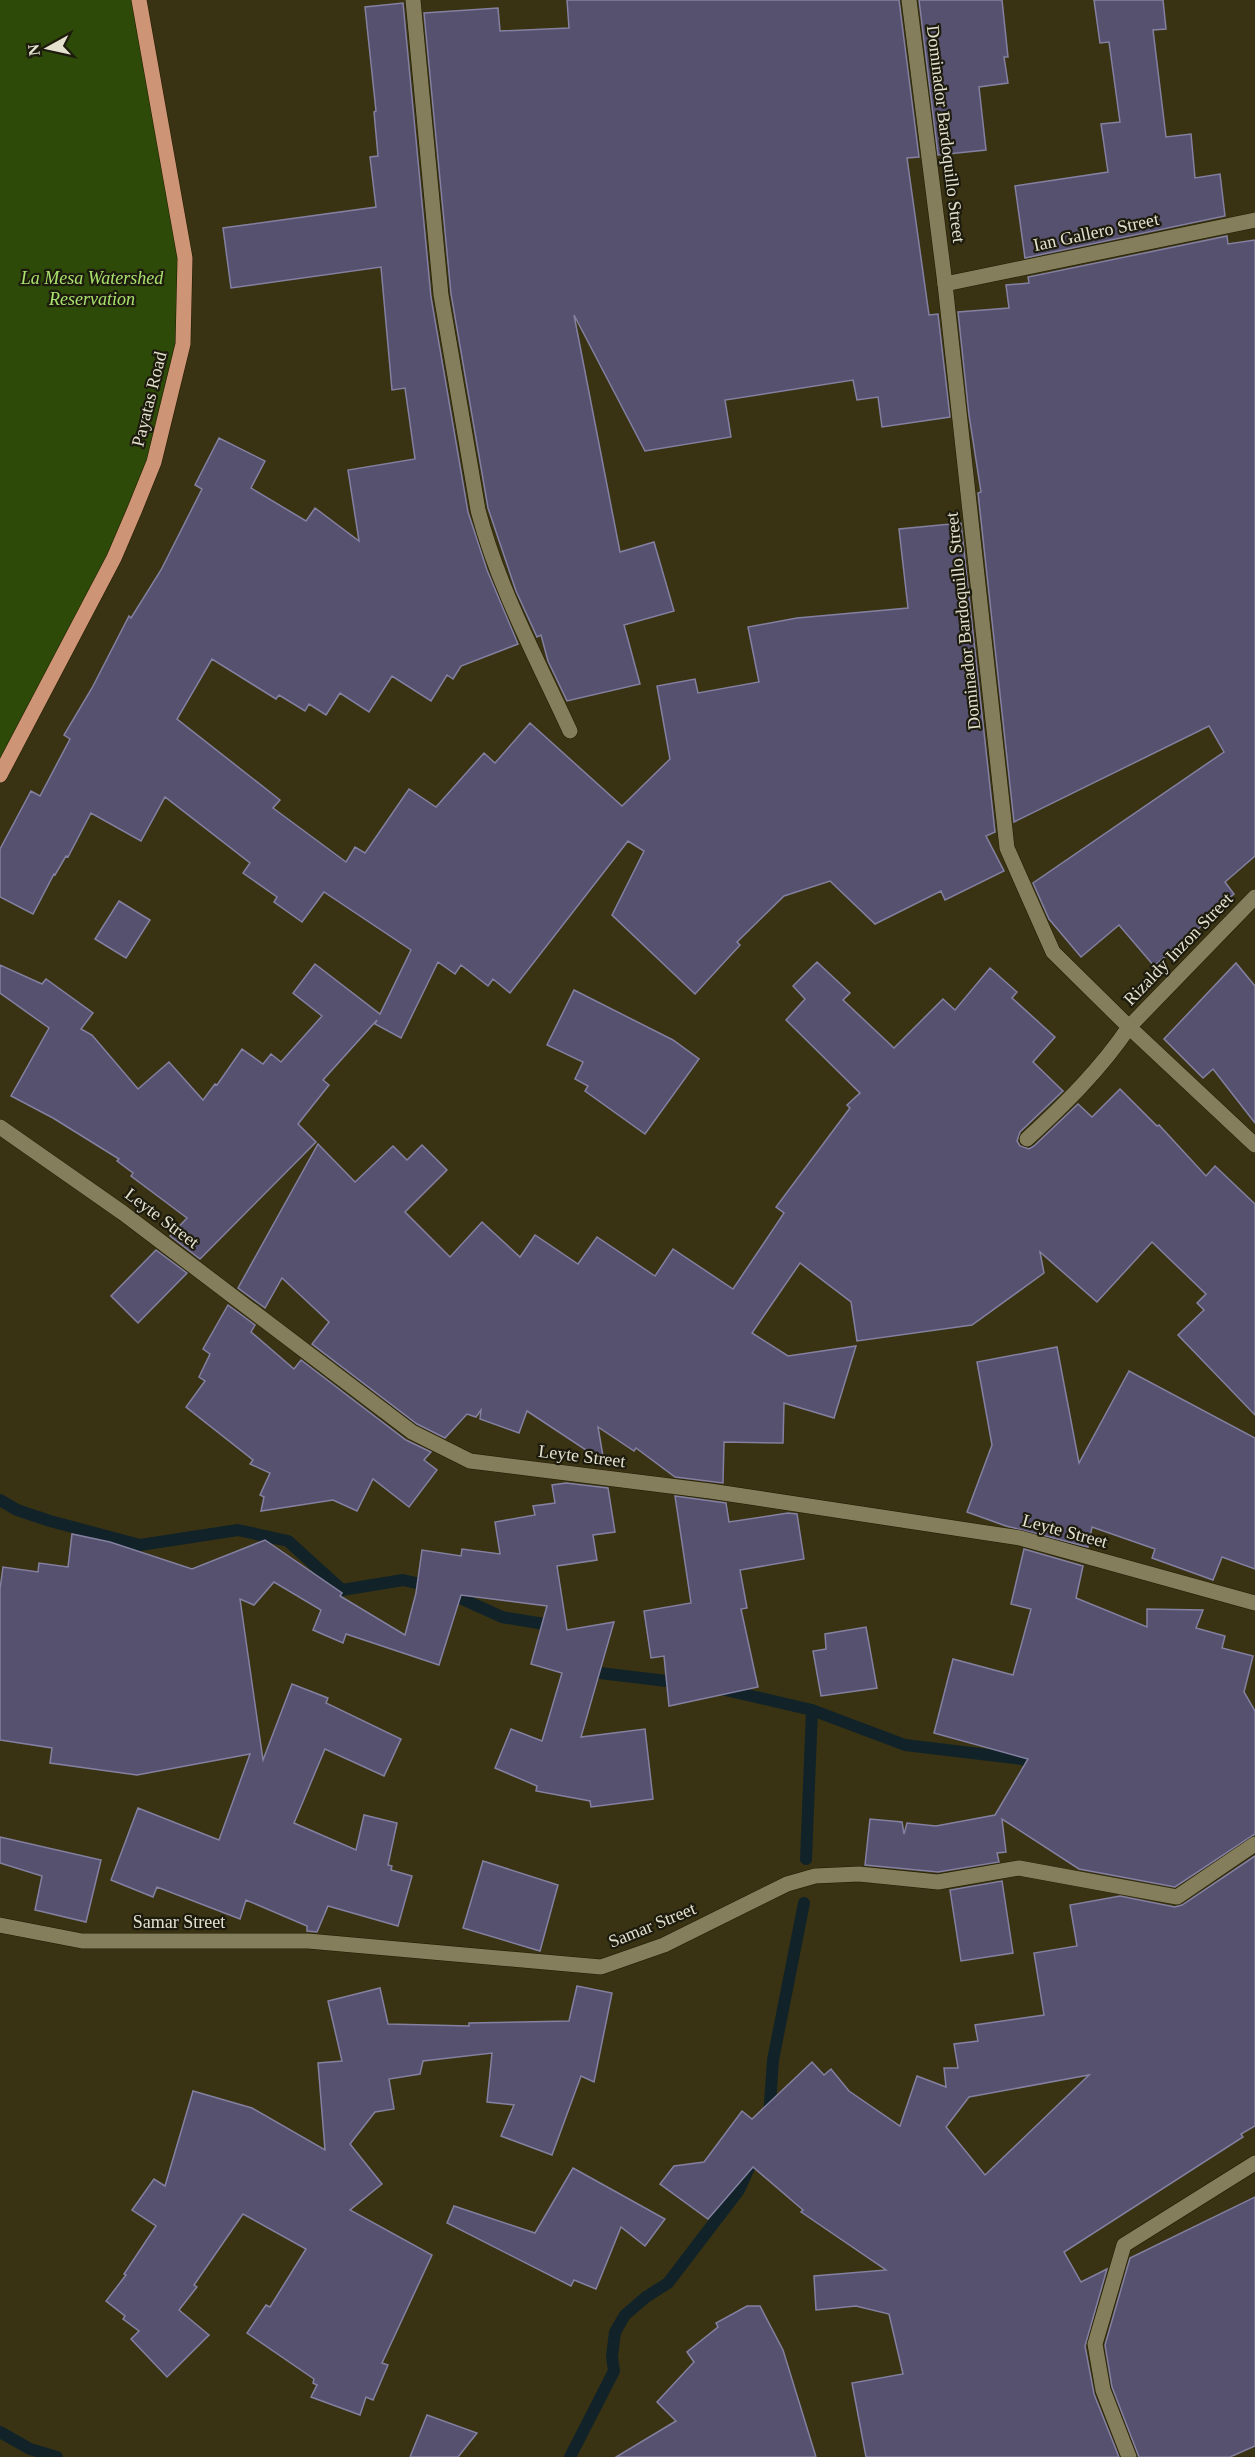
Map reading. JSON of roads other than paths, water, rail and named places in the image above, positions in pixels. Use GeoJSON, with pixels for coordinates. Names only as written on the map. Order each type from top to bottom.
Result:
{"type":"FeatureCollection","features":[{"type":"Feature","properties":{"kind":"main road","name":"Payatas Road"},"geometry":{"type":"LineString","coordinates":[[0,775],[114,558],[135,509],[154,462],[183,344],[185,258],[140,0]]}},
{"type":"Feature","properties":{"kind":"street"},"geometry":{"type":"LineString","coordinates":[[413,0],[441,295],[478,510],[486,539],[516,615],[570,731]]}},
{"type":"Feature","properties":{"kind":"street","name":"Dominador Bardoquillo Street"},"geometry":{"type":"LineString","coordinates":[[909,0],[945,284],[1007,848],[1053,952],[1255,1145]]}},
{"type":"Feature","properties":{"kind":"street","name":"Ian Gallero Street"},"geometry":{"type":"LineString","coordinates":[[945,284],[1255,220]]}},
{"type":"Feature","properties":{"kind":"street","name":"Rizaldy Inzon Street"},"geometry":{"type":"LineString","coordinates":[[1027,1140],[1068,1102],[1113,1051],[1129,1027],[1255,897]]}},
{"type":"Feature","properties":{"kind":"street","name":"Leyte Street"},"geometry":{"type":"LineString","coordinates":[[0,1127],[123,1213],[412,1432],[470,1461],[710,1491],[1020,1538],[1255,1603]]}},
{"type":"Feature","properties":{"kind":"street","name":"Samar Street"},"geometry":{"type":"LineString","coordinates":[[0,1925],[82,1941],[308,1941],[601,1967],[664,1945],[787,1884],[815,1876],[859,1874],[938,1882],[1019,1868],[1178,1897],[1255,1844]]}},
{"type":"Feature","properties":{"kind":"street"},"geometry":{"type":"LineString","coordinates":[[1130,2457],[1103,2390],[1095,2344],[1124,2245],[1255,2163]]}},
{"type":"Feature","properties":{"kind":"waterway"},"geometry":{"type":"LineString","coordinates":[[0,1500],[17,1510],[50,1521],[140,1545],[238,1530],[288,1541],[342,1590],[403,1580],[438,1588],[502,1617],[544,1624],[554,1633]]}},
{"type":"Feature","properties":{"kind":"waterway"},"geometry":{"type":"LineString","coordinates":[[588,1662],[600,1673],[683,1683]]}},
{"type":"Feature","properties":{"kind":"waterway"},"geometry":{"type":"LineString","coordinates":[[721,1689],[812,1710],[905,1745],[1022,1759],[1041,1766]]}},
{"type":"Feature","properties":{"kind":"waterway"},"geometry":{"type":"LineString","coordinates":[[806,1859],[812,1710]]}},
{"type":"Feature","properties":{"kind":"waterway"},"geometry":{"type":"LineString","coordinates":[[769,2117],[773,2060],[804,1903]]}},
{"type":"Feature","properties":{"kind":"waterway"},"geometry":{"type":"LineString","coordinates":[[570,2457],[614,2371],[612,2357],[615,2332],[625,2315],[646,2297],[668,2283],[739,2190],[751,2163]]}},
{"type":"Feature","properties":{"kind":"waterway"},"geometry":{"type":"LineString","coordinates":[[0,2432],[30,2449],[57,2457]]}},
{"type":"Feature","properties":{"kind":"park label","name":"La Mesa Watershed Reservation"},"geometry":{"type":"Point","coordinates":[92,288]}}]}
